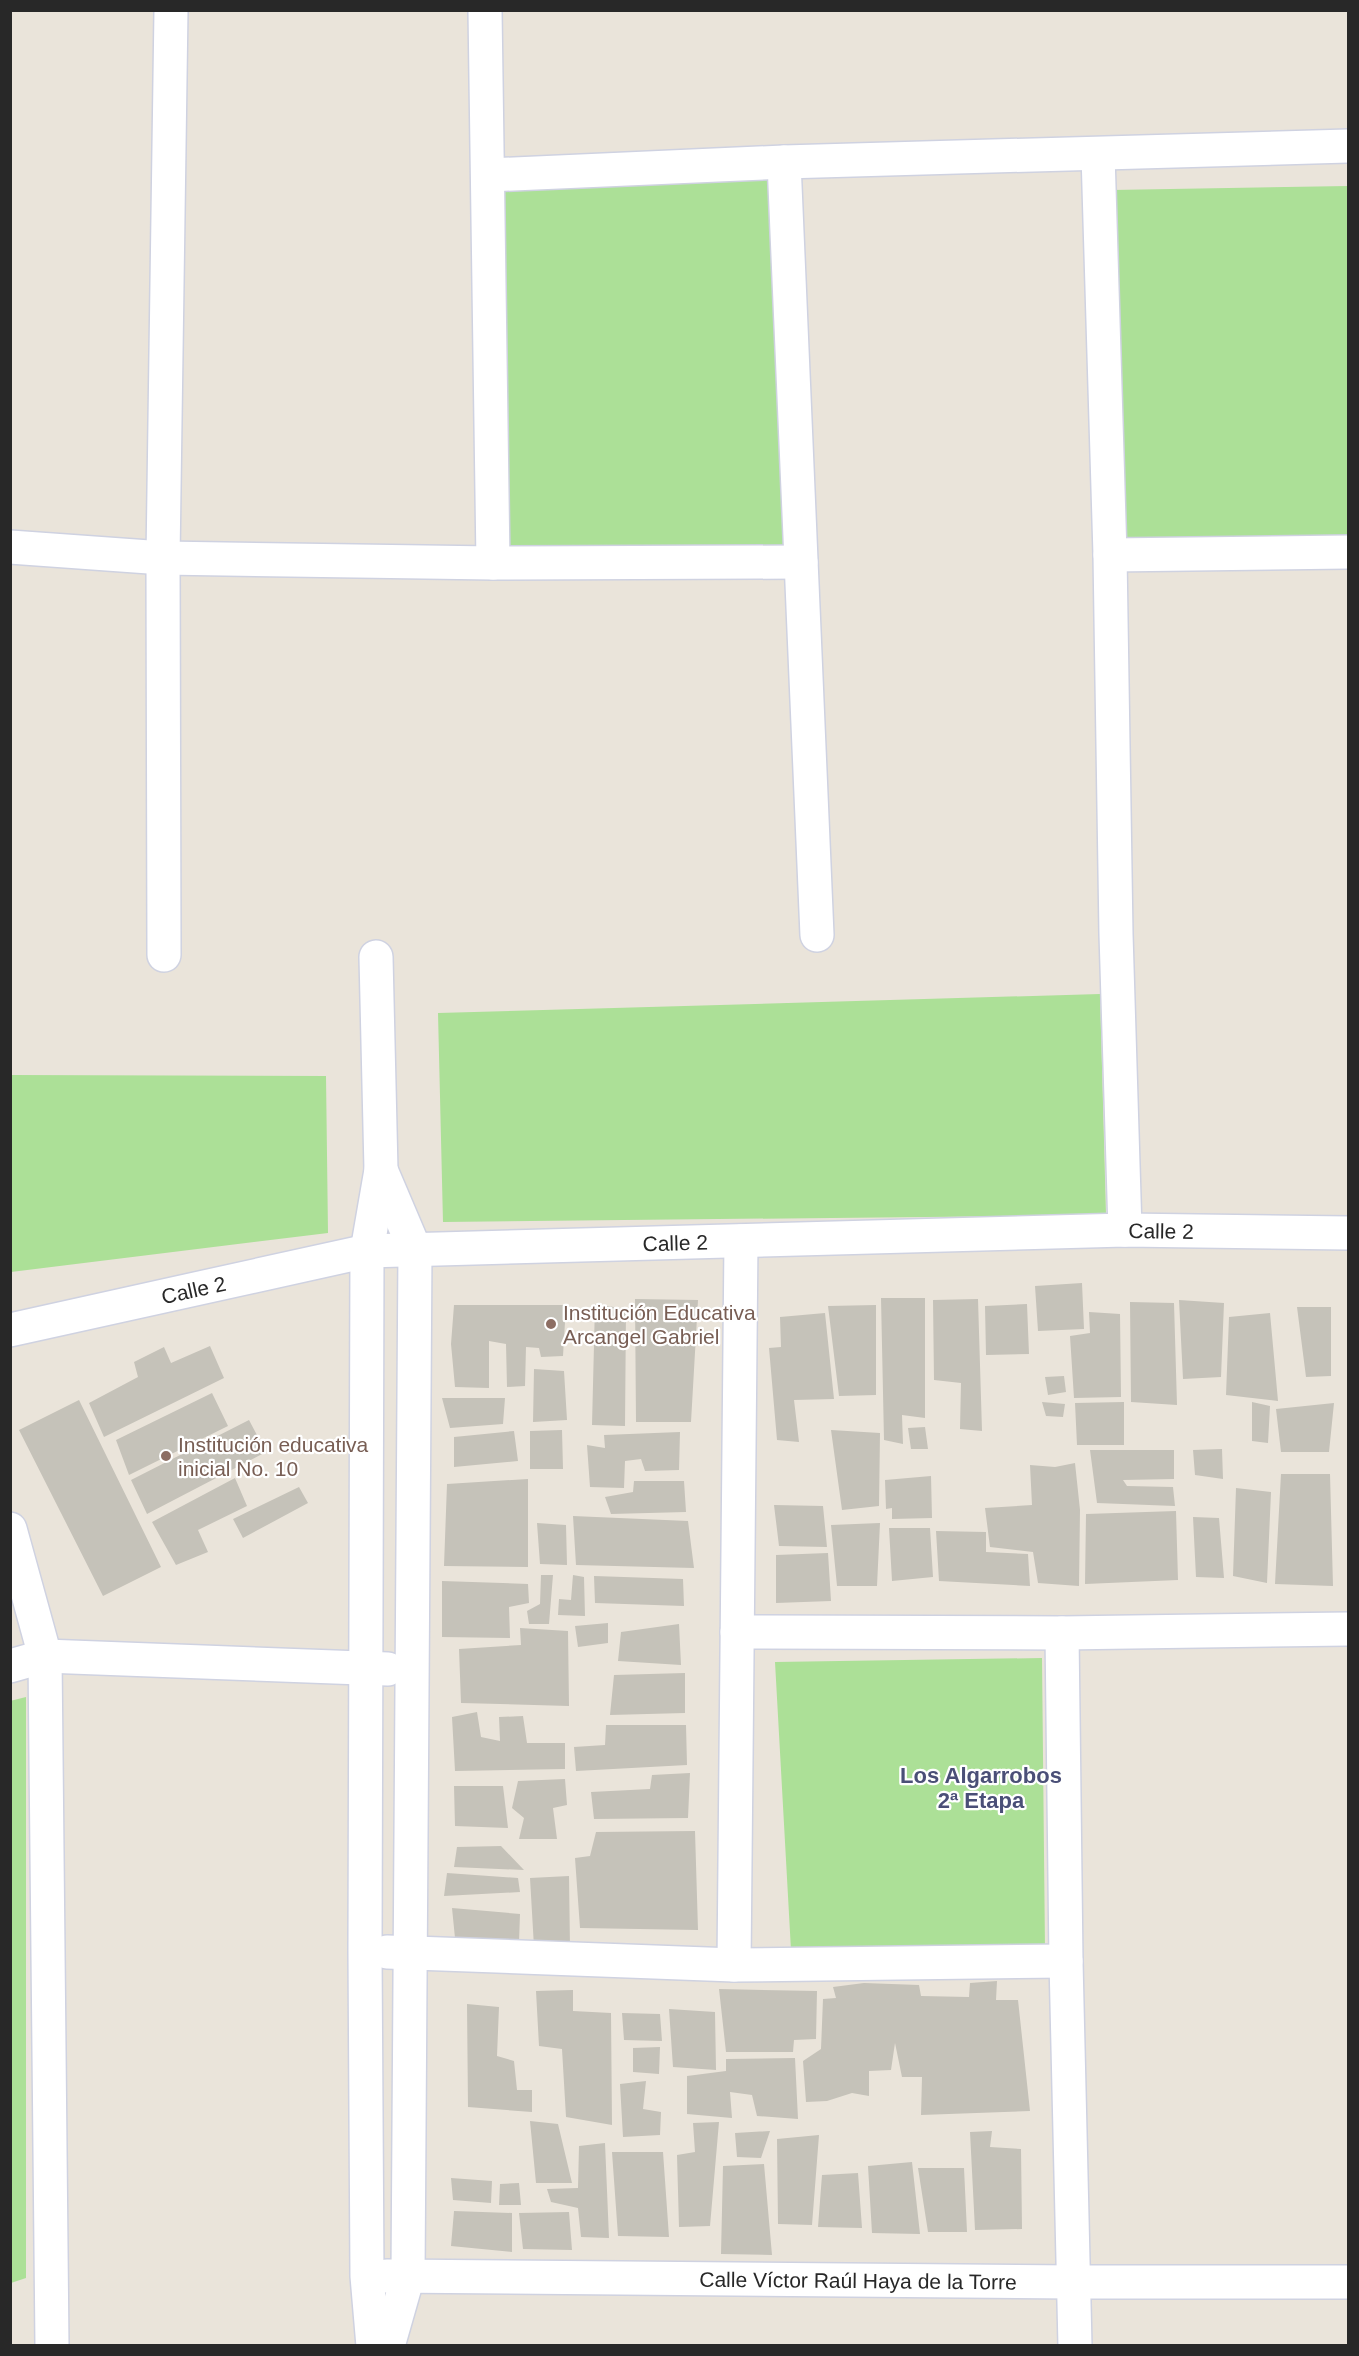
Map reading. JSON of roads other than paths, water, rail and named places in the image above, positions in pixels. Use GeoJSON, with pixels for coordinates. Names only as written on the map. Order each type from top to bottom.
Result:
{"type":"FeatureCollection","features":[{"type":"Feature","properties":{"kind":"street"},"geometry":{"type":"LineString","coordinates":[[164,955],[164,558],[171,10]]}},
{"type":"Feature","properties":{"kind":"street"},"geometry":{"type":"LineString","coordinates":[[485,10],[494,563]]}},
{"type":"Feature","properties":{"kind":"street"},"geometry":{"type":"LineString","coordinates":[[489,175],[784,162],[1348,146]]}},
{"type":"Feature","properties":{"kind":"street"},"geometry":{"type":"LineString","coordinates":[[1098,154],[1110,555],[1116,934],[1125,1230]]}},
{"type":"Feature","properties":{"kind":"street"},"geometry":{"type":"LineString","coordinates":[[784,162],[818,936]]}},
{"type":"Feature","properties":{"kind":"street"},"geometry":{"type":"LineString","coordinates":[[10,547],[164,558],[494,563],[801,562]]}},
{"type":"Feature","properties":{"kind":"street"},"geometry":{"type":"LineString","coordinates":[[1110,555],[1348,552]]}},
{"type":"Feature","properties":{"kind":"street"},"geometry":{"type":"LineString","coordinates":[[373,2346],[367,2276],[365,1951],[367,1251],[381,1170],[376,957]]}},
{"type":"Feature","properties":{"kind":"street"},"geometry":{"type":"LineString","coordinates":[[381,1170],[415,1250],[408,2276],[388,2346]]}},
{"type":"Feature","properties":{"kind":"street","name":"Calle 2"},"geometry":{"type":"LineString","coordinates":[[10,1330],[367,1251],[1125,1230],[1348,1233]]}},
{"type":"Feature","properties":{"kind":"street"},"geometry":{"type":"LineString","coordinates":[[734,1965],[741,1241]]}},
{"type":"Feature","properties":{"kind":"street"},"geometry":{"type":"LineString","coordinates":[[10,1529],[45,1656],[52,2346]]}},
{"type":"Feature","properties":{"kind":"street"},"geometry":{"type":"LineString","coordinates":[[737,1632],[1062,1633],[1348,1629]]}},
{"type":"Feature","properties":{"kind":"street"},"geometry":{"type":"LineString","coordinates":[[1062,1633],[1066,1961],[1075,2346]]}},
{"type":"Feature","properties":{"kind":"street"},"geometry":{"type":"LineString","coordinates":[[10,1666],[45,1656],[411,1670]]}},
{"type":"Feature","properties":{"kind":"street"},"geometry":{"type":"LineString","coordinates":[[365,1951],[734,1965],[1066,1961]]}},
{"type":"Feature","properties":{"kind":"street","name":"Calle Víctor Raúl Haya de la Torre"},"geometry":{"type":"LineString","coordinates":[[367,2276],[1348,2282]]}},
{"type":"Feature","properties":{"kind":"place","name":"Institución Educativa Arcangel Gabriel"},"geometry":{"type":"Point","coordinates":[551,1324]}},
{"type":"Feature","properties":{"kind":"place","name":"Institución educativa inicial No. 10"},"geometry":{"type":"Point","coordinates":[166,1456]}},
{"type":"Feature","properties":{"kind":"district","name":"Los Algarrobos 2ª Etapa"},"geometry":{"type":"Point","coordinates":[981,1788]}}]}
